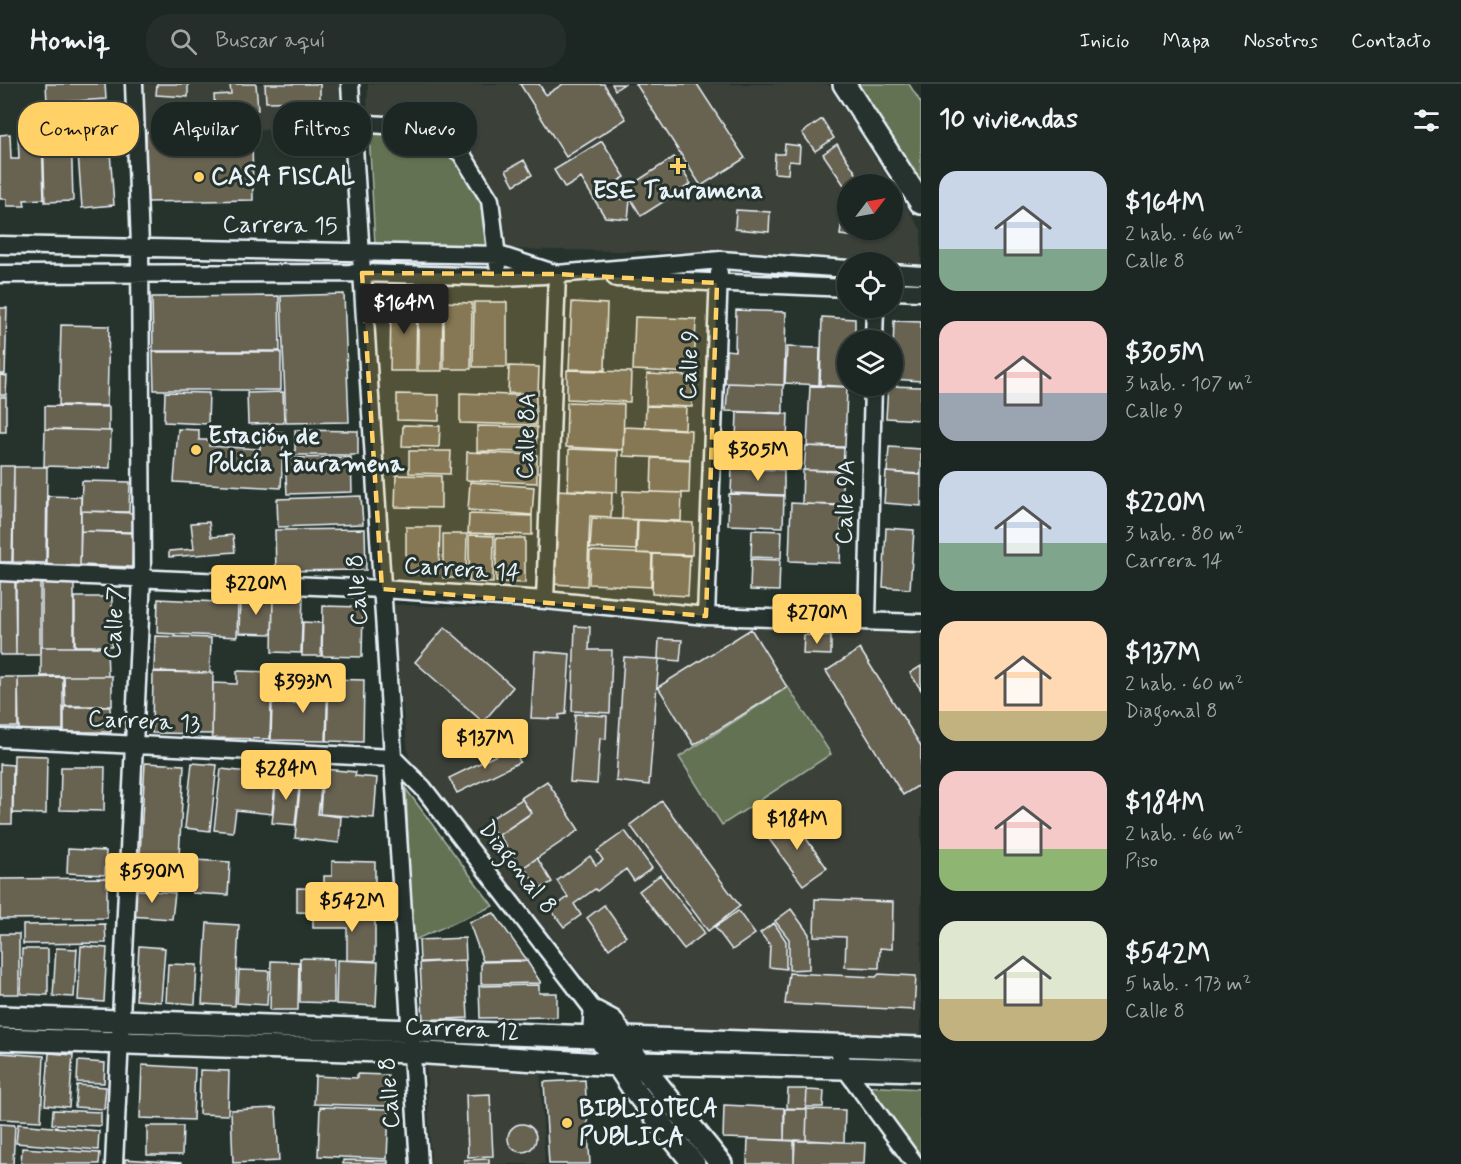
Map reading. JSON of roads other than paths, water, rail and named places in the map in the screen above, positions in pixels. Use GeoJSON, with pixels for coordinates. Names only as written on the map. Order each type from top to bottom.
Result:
{"type":"FeatureCollection","features":[{"type":"Feature","properties":{"kind":"street","name":"Calle 7"},"geometry":{"type":"LineString","coordinates":[[114,1164],[142,577],[140,246],[134,84]]}},
{"type":"Feature","properties":{"kind":"street","name":"Calle 8"},"geometry":{"type":"LineString","coordinates":[[350,84],[351,102]]}},
{"type":"Feature","properties":{"kind":"street"},"geometry":{"type":"LineString","coordinates":[[844,84],[921,203]]}},
{"type":"Feature","properties":{"kind":"street"},"geometry":{"type":"LineString","coordinates":[[371,124],[417,127],[461,153],[490,200],[499,255],[498,277]]}},
{"type":"Feature","properties":{"kind":"street","name":"Calle 8"},"geometry":{"type":"LineString","coordinates":[[355,156],[419,1164]]}},
{"type":"Feature","properties":{"kind":"street","name":"Carrera 15"},"geometry":{"type":"LineString","coordinates":[[0,245],[140,246],[499,255],[557,274],[837,288]]}},
{"type":"Feature","properties":{"kind":"street","name":"Carrera 15"},"geometry":{"type":"LineString","coordinates":[[0,274],[362,273],[498,277],[721,260],[837,268]]}},
{"type":"Feature","properties":{"kind":"street","name":"Calle 9"},"geometry":{"type":"LineString","coordinates":[[706,616],[717,283],[721,260]]}},
{"type":"Feature","properties":{"kind":"street","name":"Calle 8A"},"geometry":{"type":"LineString","coordinates":[[545,600],[557,274]]}},
{"type":"Feature","properties":{"kind":"street"},"geometry":{"type":"LineString","coordinates":[[903,274],[921,275]]}},
{"type":"Feature","properties":{"kind":"street"},"geometry":{"type":"LineString","coordinates":[[903,291],[921,292]]}},
{"type":"Feature","properties":{"kind":"street","name":"Calle 9A"},"geometry":{"type":"LineString","coordinates":[[867,621],[873,396]]}},
{"type":"Feature","properties":{"kind":"street","name":"Carrera 14"},"geometry":{"type":"LineString","coordinates":[[0,572],[382,589],[545,600],[706,616],[921,623]]}},
{"type":"Feature","properties":{"kind":"street","name":"Carrera 13"},"geometry":{"type":"LineString","coordinates":[[0,738],[393,758]]}},
{"type":"Feature","properties":{"kind":"street","name":"Diagonal 8"},"geometry":{"type":"LineString","coordinates":[[393,758],[423,788],[596,1012],[612,1022],[640,1063],[722,1164]]}},
{"type":"Feature","properties":{"kind":"street"},"geometry":{"type":"LineString","coordinates":[[596,1012],[594,1027],[598,1036],[617,1065],[694,1164]]}},
{"type":"Feature","properties":{"kind":"street","name":"Carrera 12"},"geometry":{"type":"LineString","coordinates":[[0,1017],[623,1036],[921,1048]]}},
{"type":"Feature","properties":{"kind":"street","name":"Carrera 12"},"geometry":{"type":"LineString","coordinates":[[0,1039],[412,1052],[617,1065],[640,1063],[921,1070]]}},
{"type":"Feature","properties":{"kind":"street"},"geometry":{"type":"LineString","coordinates":[[837,1045],[844,1067],[915,1164]]}},
{"type":"Feature","properties":{"kind":"place","name":"ESE Tauramena"},"geometry":{"type":"Point","coordinates":[678,166]}},
{"type":"Feature","properties":{"kind":"place","name":"CASA FISCAL"},"geometry":{"type":"Point","coordinates":[199,177]}},
{"type":"Feature","properties":{"kind":"place","name":"Estación de Policía Tauramena"},"geometry":{"type":"Point","coordinates":[196,450]}},
{"type":"Feature","properties":{"kind":"place","name":"BIBLIOTECA PUBLICA"},"geometry":{"type":"Point","coordinates":[567,1123]}}]}
